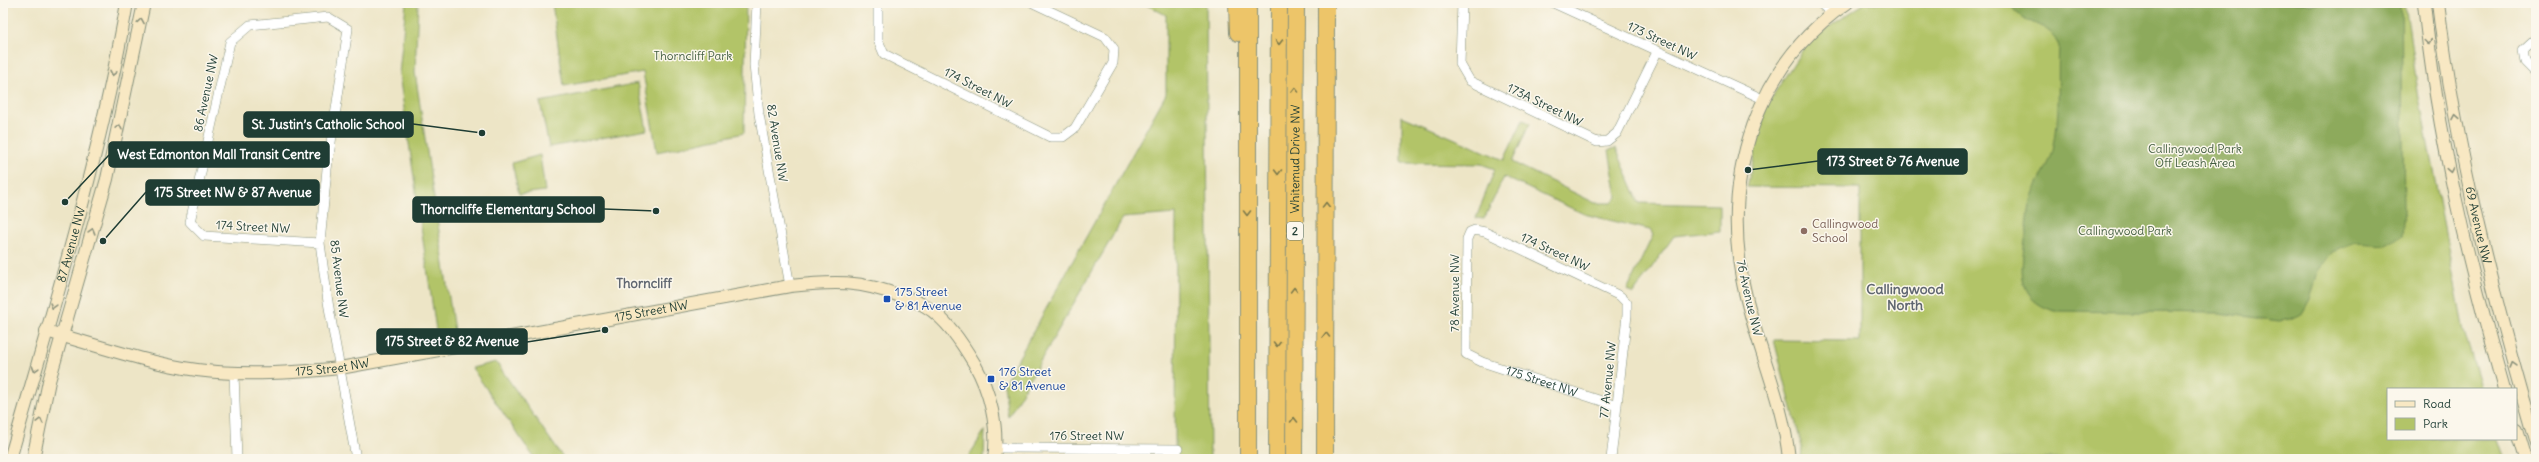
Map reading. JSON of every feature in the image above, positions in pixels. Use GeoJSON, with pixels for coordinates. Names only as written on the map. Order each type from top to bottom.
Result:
{"type":"FeatureCollection","features":[{"type":"Feature","properties":{"kind":"highway"},"geometry":{"type":"LineString","coordinates":[[1237,3],[1238,42],[1248,104]]}},
{"type":"Feature","properties":{"kind":"highway"},"geometry":{"type":"LineString","coordinates":[[1248,3],[1248,459]]}},
{"type":"Feature","properties":{"kind":"highway","name":"Whitemud Drive NW"},"geometry":{"type":"LineString","coordinates":[[1277,459],[1279,3]]}},
{"type":"Feature","properties":{"kind":"highway","name":"Whitemud Drive NW"},"geometry":{"type":"LineString","coordinates":[[1294,459],[1296,3]]}},
{"type":"Feature","properties":{"kind":"highway"},"geometry":{"type":"LineString","coordinates":[[1325,459],[1326,3]]}},
{"type":"Feature","properties":{"kind":"highway"},"geometry":{"type":"LineString","coordinates":[[1326,134],[1337,3]]}},
{"type":"Feature","properties":{"kind":"highway"},"geometry":{"type":"LineString","coordinates":[[1242,459],[1248,341]]}},
{"type":"Feature","properties":{"kind":"highway"},"geometry":{"type":"LineString","coordinates":[[1326,374],[1330,459]]}},
{"type":"Feature","properties":{"kind":"main road","name":"87 Avenue NW"},"geometry":{"type":"LineString","coordinates":[[10,459],[97,144],[127,3]]}},
{"type":"Feature","properties":{"kind":"main road","name":"87 Avenue NW"},"geometry":{"type":"LineString","coordinates":[[33,459],[37,432],[62,336],[107,179],[144,3]]}},
{"type":"Feature","properties":{"kind":"main road","name":"76 Avenue NW"},"geometry":{"type":"LineString","coordinates":[[1789,459],[1782,420],[1742,278],[1735,224],[1740,170],[1763,99],[1796,47],[1832,13],[1847,3]]}},
{"type":"Feature","properties":{"kind":"main road","name":"69 Avenue NW"},"geometry":{"type":"LineString","coordinates":[[2424,3],[2434,86],[2456,198],[2482,310],[2504,388]]}},
{"type":"Feature","properties":{"kind":"main road","name":"69 Avenue NW"},"geometry":{"type":"LineString","coordinates":[[2438,3],[2472,201],[2496,306],[2536,443]]}},
{"type":"Feature","properties":{"kind":"main road","name":"175 Street NW"},"geometry":{"type":"LineString","coordinates":[[46,332],[174,365],[234,373],[287,373],[340,368],[790,286],[832,281],[877,287],[925,306],[960,341],[984,380],[993,416],[995,454]]}},
{"type":"Feature","properties":{"kind":"main road"},"geometry":{"type":"LineString","coordinates":[[2517,432],[2525,459]]}},
{"type":"Feature","properties":{"kind":"street","name":"82 Avenue NW"},"geometry":{"type":"LineString","coordinates":[[757,3],[754,65],[759,114],[790,286]]}},
{"type":"Feature","properties":{"kind":"street","name":"174 Street NW"},"geometry":{"type":"LineString","coordinates":[[878,3],[878,40],[884,54],[1050,137],[1063,137],[1075,128],[1109,70],[1113,63],[1114,49],[1105,38],[1033,3]]}},
{"type":"Feature","properties":{"kind":"street","name":"173A Street NW"},"geometry":{"type":"LineString","coordinates":[[1462,3],[1460,64],[1470,81],[1592,140],[1603,142],[1612,139],[1621,127],[1657,52]]}},
{"type":"Feature","properties":{"kind":"street","name":"173 Street NW"},"geometry":{"type":"LineString","coordinates":[[1553,3],[1657,52],[1763,99]]}},
{"type":"Feature","properties":{"kind":"street"},"geometry":{"type":"LineString","coordinates":[[1820,3],[1832,13]]}},
{"type":"Feature","properties":{"kind":"street","name":"85 Avenue NW"},"geometry":{"type":"LineString","coordinates":[[250,25],[328,17],[348,28],[327,169],[320,243],[356,459]]}},
{"type":"Feature","properties":{"kind":"street","name":"86 Avenue NW"},"geometry":{"type":"LineString","coordinates":[[190,222],[230,42],[250,25]]}},
{"type":"Feature","properties":{"kind":"street"},"geometry":{"type":"LineString","coordinates":[[2536,38],[2523,50],[2525,62],[2536,73]]}},
{"type":"Feature","properties":{"kind":"street","name":"174 Street NW"},"geometry":{"type":"LineString","coordinates":[[190,222],[204,236],[320,243]]}},
{"type":"Feature","properties":{"kind":"street","name":"174 Street NW"},"geometry":{"type":"LineString","coordinates":[[1470,232],[1475,230],[1485,232],[1620,296],[1627,304]]}},
{"type":"Feature","properties":{"kind":"street","name":"78 Avenue NW"},"geometry":{"type":"LineString","coordinates":[[1466,354],[1467,239],[1470,232]]}},
{"type":"Feature","properties":{"kind":"street","name":"77 Avenue NW"},"geometry":{"type":"LineString","coordinates":[[1611,459],[1627,304]]}},
{"type":"Feature","properties":{"kind":"street","name":"175 Street NW"},"geometry":{"type":"LineString","coordinates":[[1466,354],[1482,362],[1617,406]]}},
{"type":"Feature","properties":{"kind":"street"},"geometry":{"type":"LineString","coordinates":[[234,373],[237,459]]}},
{"type":"Feature","properties":{"kind":"street","name":"176 Street NW"},"geometry":{"type":"LineString","coordinates":[[995,454],[1178,448]]}},
{"type":"Feature","properties":{"kind":"green space"},"geometry":{"type":"Polygon","coordinates":[[[406,3],[418,3],[415,72],[454,331],[437,337],[399,74],[406,3]]]}},
{"type":"Feature","properties":{"kind":"green space","name":"Thorncliff Park"},"geometry":{"type":"Polygon","coordinates":[[[552,3],[746,3],[744,133],[657,152],[643,72],[564,86],[552,3]]]}},
{"type":"Feature","properties":{"kind":"green space"},"geometry":{"type":"Polygon","coordinates":[[[1143,3],[1206,3],[1210,459],[1175,459],[1176,214],[1123,218],[1008,417],[1004,384],[1166,94],[1166,15],[1143,3]]]}},
{"type":"Feature","properties":{"kind":"green space","name":"Callingwood Park"},"geometry":{"type":"Polygon","coordinates":[[[1865,3],[2405,3],[2418,92],[2464,332],[2482,388],[2387,388],[2387,440],[2497,440],[2504,459],[1801,459],[1802,447],[1774,340],[1860,341],[1860,188],[1747,187],[1766,106],[1809,40],[1865,3]]]}},
{"type":"Feature","properties":{"kind":"green space","name":"Callingwood Park Off Leash Area"},"geometry":{"type":"Polygon","coordinates":[[[2010,3],[2112,3],[2112,6],[2200,5],[2201,3],[2401,3],[2404,209],[2402,236],[2387,245],[2356,243],[2332,252],[2318,271],[2310,300],[2303,313],[2290,319],[2279,321],[2219,313],[2055,311],[2042,306],[2032,299],[2026,291],[2022,270],[2031,200],[2046,169],[2053,150],[2058,111],[2059,46],[2055,37],[2049,31],[2021,16],[2015,11],[2010,3]]]}},
{"type":"Feature","properties":{"kind":"green space"},"geometry":{"type":"Polygon","coordinates":[[[638,83],[647,130],[549,147],[540,102],[638,83]]]}},
{"type":"Feature","properties":{"kind":"green space"},"geometry":{"type":"Polygon","coordinates":[[[1402,116],[1504,160],[1523,120],[1530,123],[1512,162],[1595,203],[1612,203],[1617,197],[1609,150],[1616,148],[1639,203],[1720,205],[1720,231],[1674,236],[1633,294],[1627,290],[1653,235],[1650,230],[1584,214],[1504,177],[1484,219],[1476,218],[1495,169],[1481,164],[1402,163],[1402,116]]]}},
{"type":"Feature","properties":{"kind":"green space"},"geometry":{"type":"Polygon","coordinates":[[[540,155],[545,191],[519,194],[512,163],[540,155]]]}},
{"type":"Feature","properties":{"kind":"green space"},"geometry":{"type":"Polygon","coordinates":[[[496,362],[564,459],[535,459],[472,368],[496,362]]]}},
{"type":"Feature","properties":{"kind":"green space"},"geometry":{"type":"Polygon","coordinates":[[[985,430],[984,459],[967,459],[985,430]]]}},
{"type":"Feature","properties":{"kind":"place","name":"St. Justin’s Catholic School"},"geometry":{"type":"Point","coordinates":[482,133]}},
{"type":"Feature","properties":{"kind":"place","name":"173 Street & 76 Avenue"},"geometry":{"type":"Point","coordinates":[1748,170]}},
{"type":"Feature","properties":{"kind":"place","name":"West Edmonton Mall Transit Centre"},"geometry":{"type":"Point","coordinates":[65,202]}},
{"type":"Feature","properties":{"kind":"place","name":"Thorncliffe Elementary School"},"geometry":{"type":"Point","coordinates":[656,211]}},
{"type":"Feature","properties":{"kind":"place","name":"Callingwood School"},"geometry":{"type":"Point","coordinates":[1804,231]}},
{"type":"Feature","properties":{"kind":"place","name":"175 Street NW & 87 Avenue"},"geometry":{"type":"Point","coordinates":[103,241]}},
{"type":"Feature","properties":{"kind":"place","name":"175 Street & 81 Avenue"},"geometry":{"type":"Point","coordinates":[887,299]}},
{"type":"Feature","properties":{"kind":"place","name":"175 Street & 82 Avenue"},"geometry":{"type":"Point","coordinates":[605,330]}},
{"type":"Feature","properties":{"kind":"place","name":"176 Street & 81 Avenue"},"geometry":{"type":"Point","coordinates":[991,379]}},
{"type":"Feature","properties":{"kind":"district","name":"Thorncliff"},"geometry":{"type":"Point","coordinates":[644,283]}},
{"type":"Feature","properties":{"kind":"district","name":"Callingwood North"},"geometry":{"type":"Point","coordinates":[1905,298]}}]}
